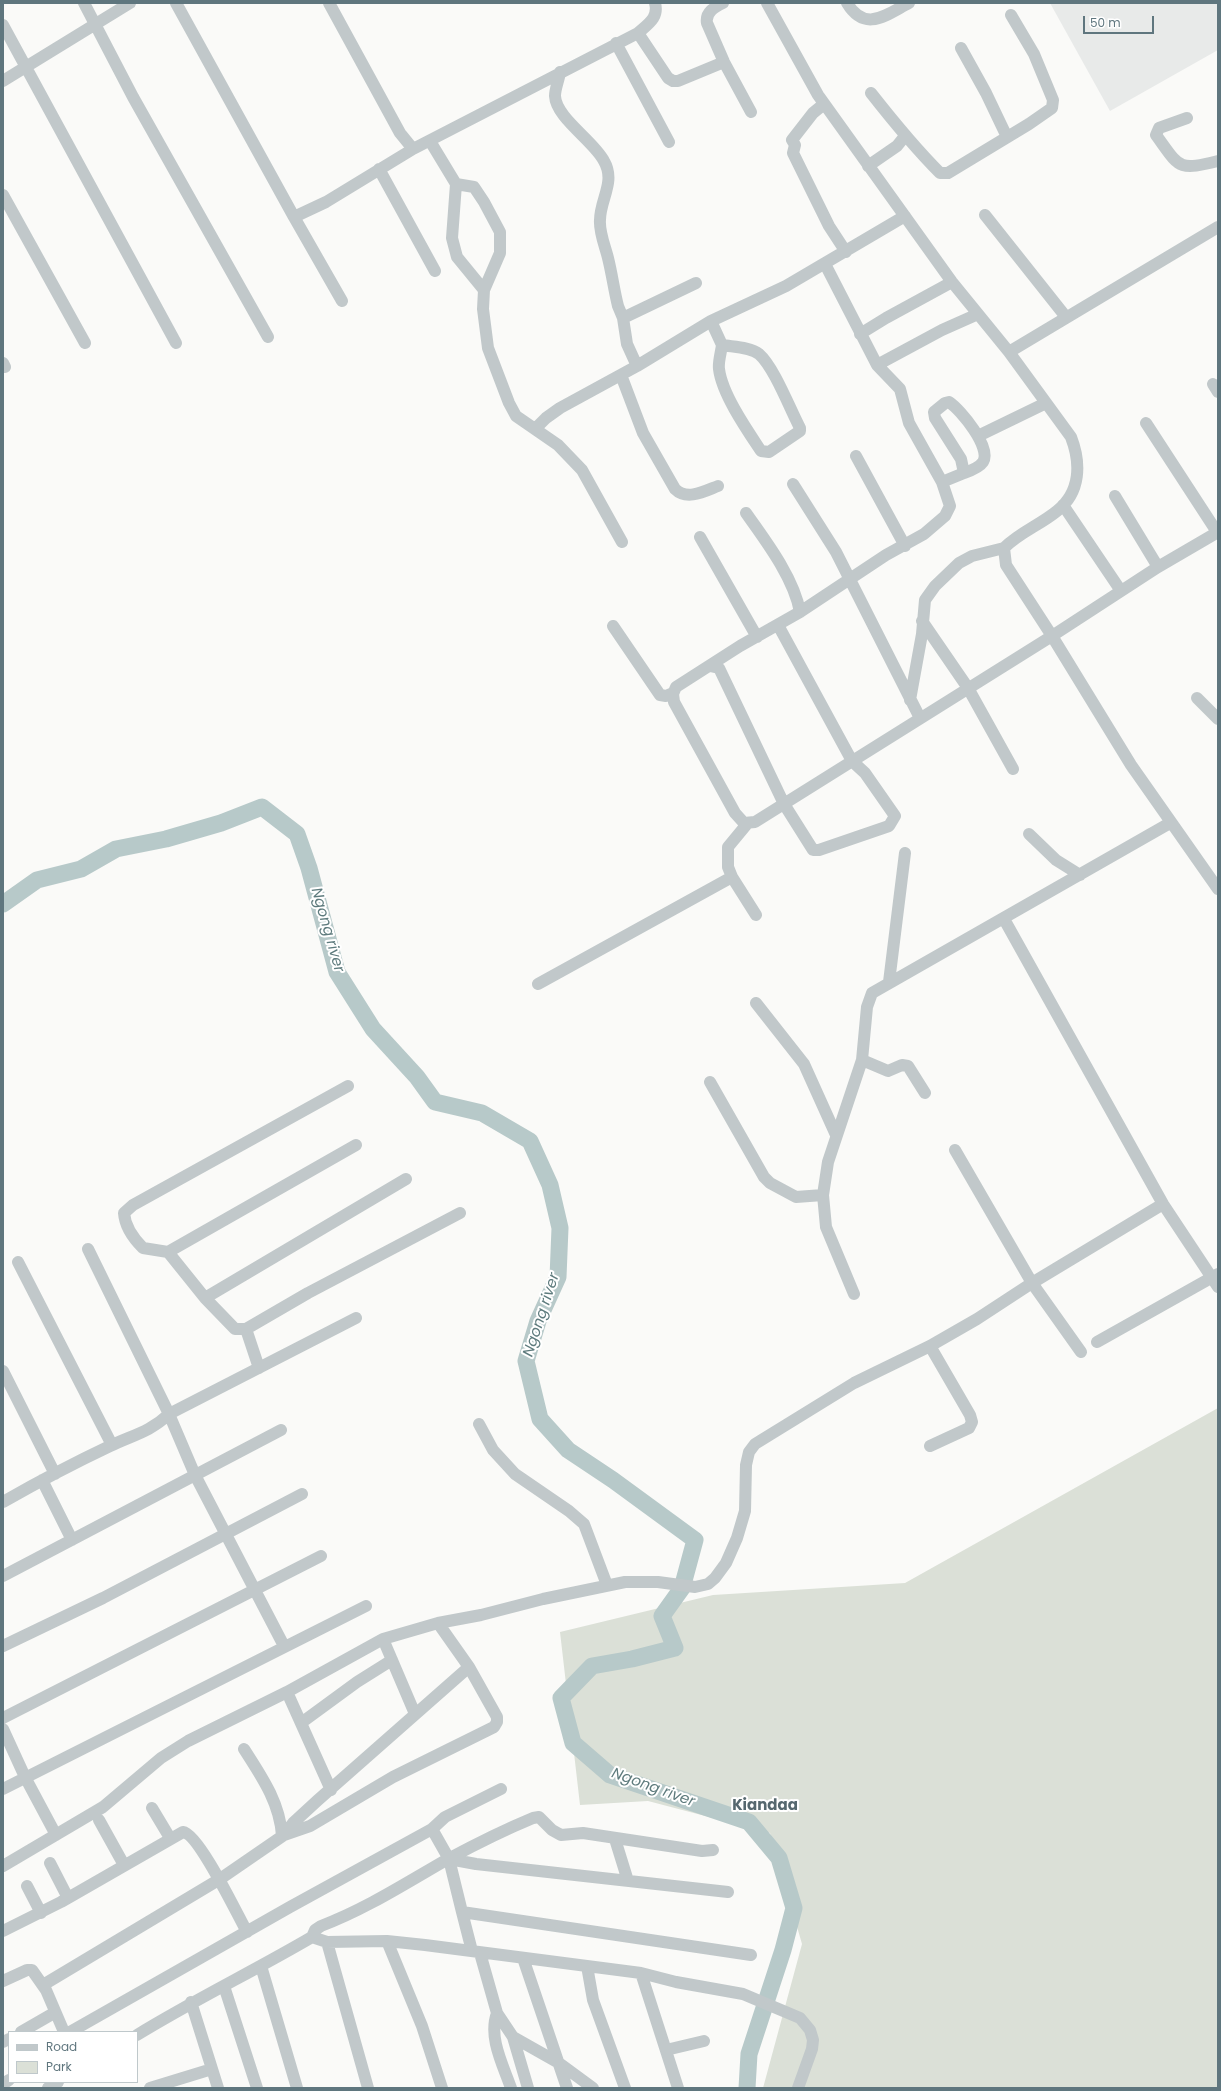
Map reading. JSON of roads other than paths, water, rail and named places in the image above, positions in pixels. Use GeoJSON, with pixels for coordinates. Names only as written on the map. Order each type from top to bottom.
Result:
{"type":"FeatureCollection","features":[{"type":"Feature","properties":{"kind":"street"},"geometry":{"type":"LineString","coordinates":[[84,3],[137,104],[268,337]]}},
{"type":"Feature","properties":{"kind":"street"},"geometry":{"type":"LineString","coordinates":[[3,80],[130,3]]}},
{"type":"Feature","properties":{"kind":"street"},"geometry":{"type":"LineString","coordinates":[[176,3],[342,301]]}},
{"type":"Feature","properties":{"kind":"street"},"geometry":{"type":"LineString","coordinates":[[329,3],[400,133],[413,149]]}},
{"type":"Feature","properties":{"kind":"street"},"geometry":{"type":"LineString","coordinates":[[294,217],[326,202],[413,149],[638,33],[653,19],[657,11],[655,3]]}},
{"type":"Feature","properties":{"kind":"street"},"geometry":{"type":"LineString","coordinates":[[724,3],[713,9],[706,19],[724,62],[751,112]]}},
{"type":"Feature","properties":{"kind":"street"},"geometry":{"type":"LineString","coordinates":[[767,3],[824,104],[952,282],[1009,352],[1071,437],[1076,450],[1079,471],[1074,487],[1063,505],[1057,511],[1019,534],[1004,548],[972,556],[959,562],[935,586],[925,600],[910,700]]}},
{"type":"Feature","properties":{"kind":"street"},"geometry":{"type":"LineString","coordinates":[[847,3],[860,18],[870,21],[882,17],[910,3]]}},
{"type":"Feature","properties":{"kind":"street"},"geometry":{"type":"LineString","coordinates":[[871,93],[905,136],[940,173],[944,174],[1048,112],[1053,103],[1034,54],[1011,15]]}},
{"type":"Feature","properties":{"kind":"street"},"geometry":{"type":"LineString","coordinates":[[3,25],[176,343]]}},
{"type":"Feature","properties":{"kind":"street"},"geometry":{"type":"LineString","coordinates":[[638,33],[668,78],[673,81],[678,81],[724,62]]}},
{"type":"Feature","properties":{"kind":"street"},"geometry":{"type":"LineString","coordinates":[[616,43],[669,142]]}},
{"type":"Feature","properties":{"kind":"street"},"geometry":{"type":"LineString","coordinates":[[961,48],[986,92],[1007,137]]}},
{"type":"Feature","properties":{"kind":"street"},"geometry":{"type":"LineString","coordinates":[[560,72],[555,94],[556,102],[572,124],[590,142],[604,161],[608,172],[608,190],[600,220],[618,306],[623,318],[627,344],[637,366]]}},
{"type":"Feature","properties":{"kind":"street"},"geometry":{"type":"LineString","coordinates":[[824,104],[813,113],[792,140],[795,145],[793,153],[829,226],[846,252]]}},
{"type":"Feature","properties":{"kind":"street"},"geometry":{"type":"LineString","coordinates":[[1187,118],[1172,122],[1156,131],[1156,135],[1173,158],[1184,166],[1191,167],[1218,161]]}},
{"type":"Feature","properties":{"kind":"street"},"geometry":{"type":"LineString","coordinates":[[868,166],[897,146],[905,136]]}},
{"type":"Feature","properties":{"kind":"street"},"geometry":{"type":"LineString","coordinates":[[430,141],[456,184],[452,238],[457,257],[484,290]]}},
{"type":"Feature","properties":{"kind":"street"},"geometry":{"type":"LineString","coordinates":[[379,169],[435,271]]}},
{"type":"Feature","properties":{"kind":"street"},"geometry":{"type":"LineString","coordinates":[[456,184],[474,187],[500,232],[500,254],[484,290],[483,309],[488,348],[509,402],[516,416],[536,428],[558,445],[582,470],[622,542]]}},
{"type":"Feature","properties":{"kind":"street"},"geometry":{"type":"LineString","coordinates":[[3,195],[84,343]]}},
{"type":"Feature","properties":{"kind":"street"},"geometry":{"type":"LineString","coordinates":[[985,215],[1066,317]]}},
{"type":"Feature","properties":{"kind":"street"},"geometry":{"type":"LineString","coordinates":[[536,428],[546,418],[560,408],[637,366],[711,321],[786,286],[905,216]]}},
{"type":"Feature","properties":{"kind":"street"},"geometry":{"type":"LineString","coordinates":[[1009,352],[1218,227]]}},
{"type":"Feature","properties":{"kind":"street"},"geometry":{"type":"LineString","coordinates":[[613,626],[660,694],[666,696],[673,693],[676,688],[756,637],[800,612],[886,555],[905,546],[924,534],[948,512],[950,506],[942,482],[909,423],[900,389],[877,365],[825,264]]}},
{"type":"Feature","properties":{"kind":"street"},"geometry":{"type":"LineString","coordinates":[[860,334],[952,282]]}},
{"type":"Feature","properties":{"kind":"street"},"geometry":{"type":"LineString","coordinates":[[623,318],[696,283]]}},
{"type":"Feature","properties":{"kind":"street"},"geometry":{"type":"LineString","coordinates":[[877,365],[942,330],[978,314]]}},
{"type":"Feature","properties":{"kind":"street"},"geometry":{"type":"LineString","coordinates":[[711,321],[722,345],[719,368],[722,383],[746,428],[761,451],[768,452],[795,436],[800,431],[800,428],[768,367],[758,354],[750,350],[722,345]]}},
{"type":"Feature","properties":{"kind":"street"},"geometry":{"type":"LineString","coordinates":[[621,375],[643,433],[675,490],[679,494],[688,495],[718,486]]}},
{"type":"Feature","properties":{"kind":"street"},"geometry":{"type":"LineString","coordinates":[[942,482],[964,473],[978,466],[984,460],[984,449],[978,436],[964,416],[949,402],[945,403],[934,412],[935,418],[961,459],[964,473]]}},
{"type":"Feature","properties":{"kind":"street"},"geometry":{"type":"LineString","coordinates":[[978,436],[1046,403]]}},
{"type":"Feature","properties":{"kind":"street"},"geometry":{"type":"LineString","coordinates":[[756,914],[732,877],[728,866],[728,847],[747,824],[755,822],[784,804],[1052,636],[1158,567],[1217,532],[1146,423]]}},
{"type":"Feature","properties":{"kind":"street"},"geometry":{"type":"LineString","coordinates":[[856,456],[905,546]]}},
{"type":"Feature","properties":{"kind":"street"},"geometry":{"type":"LineString","coordinates":[[793,484],[836,552],[920,718]]}},
{"type":"Feature","properties":{"kind":"street"},"geometry":{"type":"LineString","coordinates":[[1115,496],[1158,567]]}},
{"type":"Feature","properties":{"kind":"street"},"geometry":{"type":"LineString","coordinates":[[1063,505],[1120,591]]}},
{"type":"Feature","properties":{"kind":"street"},"geometry":{"type":"LineString","coordinates":[[746,514],[767,542],[797,597],[800,612]]}},
{"type":"Feature","properties":{"kind":"street"},"geometry":{"type":"LineString","coordinates":[[700,537],[756,637]]}},
{"type":"Feature","properties":{"kind":"street"},"geometry":{"type":"LineString","coordinates":[[1004,548],[1006,565],[1052,636],[1131,765],[1170,823],[1214,875],[1218,889]]}},
{"type":"Feature","properties":{"kind":"street"},"geometry":{"type":"LineString","coordinates":[[922,621],[968,688],[1013,769]]}},
{"type":"Feature","properties":{"kind":"street"},"geometry":{"type":"LineString","coordinates":[[710,666],[719,668],[784,804],[813,850],[819,850],[889,826],[895,816],[865,773],[852,761],[778,625]]}},
{"type":"Feature","properties":{"kind":"street"},"geometry":{"type":"LineString","coordinates":[[673,693],[674,702],[697,748],[735,813],[739,819],[747,824]]}},
{"type":"Feature","properties":{"kind":"street"},"geometry":{"type":"LineString","coordinates":[[1197,698],[1218,719]]}},
{"type":"Feature","properties":{"kind":"street"},"geometry":{"type":"LineString","coordinates":[[854,1294],[826,1227],[823,1195],[828,1162],[862,1060],[869,998],[872,993],[1170,823]]}},
{"type":"Feature","properties":{"kind":"street"},"geometry":{"type":"LineString","coordinates":[[1029,834],[1056,860],[1080,875]]}},
{"type":"Feature","properties":{"kind":"street"},"geometry":{"type":"LineString","coordinates":[[889,982],[904,853]]}},
{"type":"Feature","properties":{"kind":"street"},"geometry":{"type":"LineString","coordinates":[[538,984],[732,877]]}},
{"type":"Feature","properties":{"kind":"street"},"geometry":{"type":"LineString","coordinates":[[1004,918],[1164,1204],[1216,1279],[1097,1342]]}},
{"type":"Feature","properties":{"kind":"street"},"geometry":{"type":"LineString","coordinates":[[756,1002],[804,1064],[836,1135]]}},
{"type":"Feature","properties":{"kind":"street"},"geometry":{"type":"LineString","coordinates":[[862,1060],[888,1071],[902,1065],[908,1066],[925,1093]]}},
{"type":"Feature","properties":{"kind":"street"},"geometry":{"type":"LineString","coordinates":[[710,1082],[764,1177],[770,1183],[796,1197],[823,1195]]}},
{"type":"Feature","properties":{"kind":"street"},"geometry":{"type":"LineString","coordinates":[[348,1086],[127,1209],[124,1213],[125,1221],[136,1241],[143,1248],[168,1252],[356,1145]]}},
{"type":"Feature","properties":{"kind":"street"},"geometry":{"type":"LineString","coordinates":[[955,1150],[1032,1283],[1081,1352]]}},
{"type":"Feature","properties":{"kind":"street"},"geometry":{"type":"LineString","coordinates":[[205,1298],[406,1179]]}},
{"type":"Feature","properties":{"kind":"street"},"geometry":{"type":"LineString","coordinates":[[3,1866],[103,1807],[161,1758],[188,1741],[287,1692],[383,1639],[438,1623],[481,1615],[607,1585],[625,1582],[658,1582],[694,1587],[708,1584],[715,1578],[726,1563],[737,1538],[745,1510],[746,1465],[748,1452],[755,1444],[854,1383],[930,1346],[978,1319],[1032,1283],[1164,1204]]}},
{"type":"Feature","properties":{"kind":"street"},"geometry":{"type":"LineString","coordinates":[[168,1252],[205,1298],[235,1329],[246,1329],[308,1293],[460,1213]]}},
{"type":"Feature","properties":{"kind":"street"},"geometry":{"type":"LineString","coordinates":[[88,1249],[170,1414],[195,1475],[284,1646]]}},
{"type":"Feature","properties":{"kind":"street"},"geometry":{"type":"LineString","coordinates":[[18,1262],[112,1445]]}},
{"type":"Feature","properties":{"kind":"street"},"geometry":{"type":"LineString","coordinates":[[3,1502],[42,1480],[112,1445],[142,1434],[157,1425],[170,1414],[356,1318]]}},
{"type":"Feature","properties":{"kind":"street"},"geometry":{"type":"LineString","coordinates":[[246,1329],[259,1368]]}},
{"type":"Feature","properties":{"kind":"street"},"geometry":{"type":"LineString","coordinates":[[930,1346],[970,1415],[972,1422],[969,1428],[930,1446]]}},
{"type":"Feature","properties":{"kind":"street"},"geometry":{"type":"LineString","coordinates":[[3,1371],[54,1474]]}},
{"type":"Feature","properties":{"kind":"street"},"geometry":{"type":"LineString","coordinates":[[479,1424],[493,1450],[515,1474],[569,1511],[584,1524],[607,1585]]}},
{"type":"Feature","properties":{"kind":"street"},"geometry":{"type":"LineString","coordinates":[[3,1576],[281,1430]]}},
{"type":"Feature","properties":{"kind":"street"},"geometry":{"type":"LineString","coordinates":[[42,1480],[72,1540]]}},
{"type":"Feature","properties":{"kind":"street"},"geometry":{"type":"LineString","coordinates":[[3,1646],[103,1598],[302,1494]]}},
{"type":"Feature","properties":{"kind":"street"},"geometry":{"type":"LineString","coordinates":[[3,1718],[320,1556]]}},
{"type":"Feature","properties":{"kind":"street"},"geometry":{"type":"LineString","coordinates":[[3,1789],[366,1606]]}},
{"type":"Feature","properties":{"kind":"street"},"geometry":{"type":"LineString","coordinates":[[283,1836],[310,1826],[411,1767],[494,1727],[497,1722],[497,1717],[469,1667],[438,1623]]}},
{"type":"Feature","properties":{"kind":"street"},"geometry":{"type":"LineString","coordinates":[[383,1639],[415,1714]]}},
{"type":"Feature","properties":{"kind":"street"},"geometry":{"type":"LineString","coordinates":[[301,1723],[357,1682],[392,1660]]}},
{"type":"Feature","properties":{"kind":"street"},"geometry":{"type":"LineString","coordinates":[[43,1985],[220,1880],[283,1836],[302,1815],[469,1667]]}},
{"type":"Feature","properties":{"kind":"street"},"geometry":{"type":"LineString","coordinates":[[287,1692],[331,1790]]}},
{"type":"Feature","properties":{"kind":"street"},"geometry":{"type":"LineString","coordinates":[[3,1729],[25,1777],[56,1835]]}},
{"type":"Feature","properties":{"kind":"street"},"geometry":{"type":"LineString","coordinates":[[244,1749],[269,1788],[281,1819],[283,1836]]}},
{"type":"Feature","properties":{"kind":"street"},"geometry":{"type":"LineString","coordinates":[[72,2031],[432,1829],[445,1817],[501,1789]]}},
{"type":"Feature","properties":{"kind":"street"},"geometry":{"type":"LineString","coordinates":[[152,1808],[170,1838]]}},
{"type":"Feature","properties":{"kind":"street"},"geometry":{"type":"LineString","coordinates":[[138,2034],[191,2002],[224,1986],[312,1937],[315,1930],[321,1926],[369,1905],[495,1834],[538,1817],[541,1817],[552,1830],[561,1835],[583,1833],[702,1851],[713,1850]]}},
{"type":"Feature","properties":{"kind":"street"},"geometry":{"type":"LineString","coordinates":[[99,1820],[124,1865]]}},
{"type":"Feature","properties":{"kind":"street"},"geometry":{"type":"LineString","coordinates":[[432,1829],[449,1859],[462,1912],[496,2013],[513,2037],[528,2088]]}},
{"type":"Feature","properties":{"kind":"street"},"geometry":{"type":"LineString","coordinates":[[3,1932],[68,1898],[170,1838],[183,1832],[188,1833],[220,1880],[247,1932]]}},
{"type":"Feature","properties":{"kind":"street"},"geometry":{"type":"LineString","coordinates":[[615,1839],[628,1881]]}},
{"type":"Feature","properties":{"kind":"street"},"geometry":{"type":"LineString","coordinates":[[449,1859],[476,1864],[728,1892]]}},
{"type":"Feature","properties":{"kind":"street"},"geometry":{"type":"LineString","coordinates":[[50,1863],[68,1898]]}},
{"type":"Feature","properties":{"kind":"street"},"geometry":{"type":"LineString","coordinates":[[27,1886],[40,1913]]}},
{"type":"Feature","properties":{"kind":"street"},"geometry":{"type":"LineString","coordinates":[[462,1912],[751,1955]]}},
{"type":"Feature","properties":{"kind":"street"},"geometry":{"type":"LineString","coordinates":[[312,1937],[327,1942],[387,1941],[588,1966],[641,1973],[676,1982],[744,1994],[800,2018],[810,2030],[813,2040],[812,2049],[798,2088]]}},
{"type":"Feature","properties":{"kind":"street"},"geometry":{"type":"LineString","coordinates":[[387,1941],[422,2026],[442,2088]]}},
{"type":"Feature","properties":{"kind":"street"},"geometry":{"type":"LineString","coordinates":[[327,1942],[368,2088]]}},
{"type":"Feature","properties":{"kind":"street"},"geometry":{"type":"LineString","coordinates":[[523,1958],[567,2088]]}},
{"type":"Feature","properties":{"kind":"street"},"geometry":{"type":"LineString","coordinates":[[261,1966],[297,2088]]}},
{"type":"Feature","properties":{"kind":"street"},"geometry":{"type":"LineString","coordinates":[[588,1966],[593,2000],[625,2088]]}},
{"type":"Feature","properties":{"kind":"street"},"geometry":{"type":"LineString","coordinates":[[3,1981],[29,1970],[43,1985],[54,2013],[63,2031]]}},
{"type":"Feature","properties":{"kind":"street"},"geometry":{"type":"LineString","coordinates":[[641,1973],[678,2088]]}},
{"type":"Feature","properties":{"kind":"street"},"geometry":{"type":"LineString","coordinates":[[224,1986],[257,2088]]}},
{"type":"Feature","properties":{"kind":"street"},"geometry":{"type":"LineString","coordinates":[[191,2002],[218,2088]]}},
{"type":"Feature","properties":{"kind":"street"},"geometry":{"type":"LineString","coordinates":[[23,2031],[54,2013]]}},
{"type":"Feature","properties":{"kind":"street"},"geometry":{"type":"LineString","coordinates":[[496,2013],[493,2022],[494,2033],[511,2088]]}},
{"type":"Feature","properties":{"kind":"street"},"geometry":{"type":"LineString","coordinates":[[513,2037],[559,2063],[593,2088]]}},
{"type":"Feature","properties":{"kind":"street"},"geometry":{"type":"LineString","coordinates":[[666,2050],[704,2041]]}},
{"type":"Feature","properties":{"kind":"street"},"geometry":{"type":"LineString","coordinates":[[150,2088],[212,2069]]}},
{"type":"Feature","properties":{"kind":"waterway","name":"Ngong river"},"geometry":{"type":"LineString","coordinates":[[3,904],[37,880],[81,869],[116,849],[166,839],[221,823],[262,807],[297,834],[309,868],[337,972],[373,1029],[417,1077],[435,1102],[482,1113],[530,1141],[550,1185],[560,1228],[558,1277],[538,1321],[526,1361],[540,1419],[568,1450],[613,1480],[695,1540],[682,1588],[662,1616],[675,1648],[632,1659],[592,1666],[561,1698],[573,1743],[610,1775],[749,1822],[779,1858],[794,1908],[783,1950],[749,2054],[747,2088]]}},
{"type":"Feature","properties":{"kind":"district","name":"Kiandaa"},"geometry":{"type":"Point","coordinates":[765,1806]}}]}
